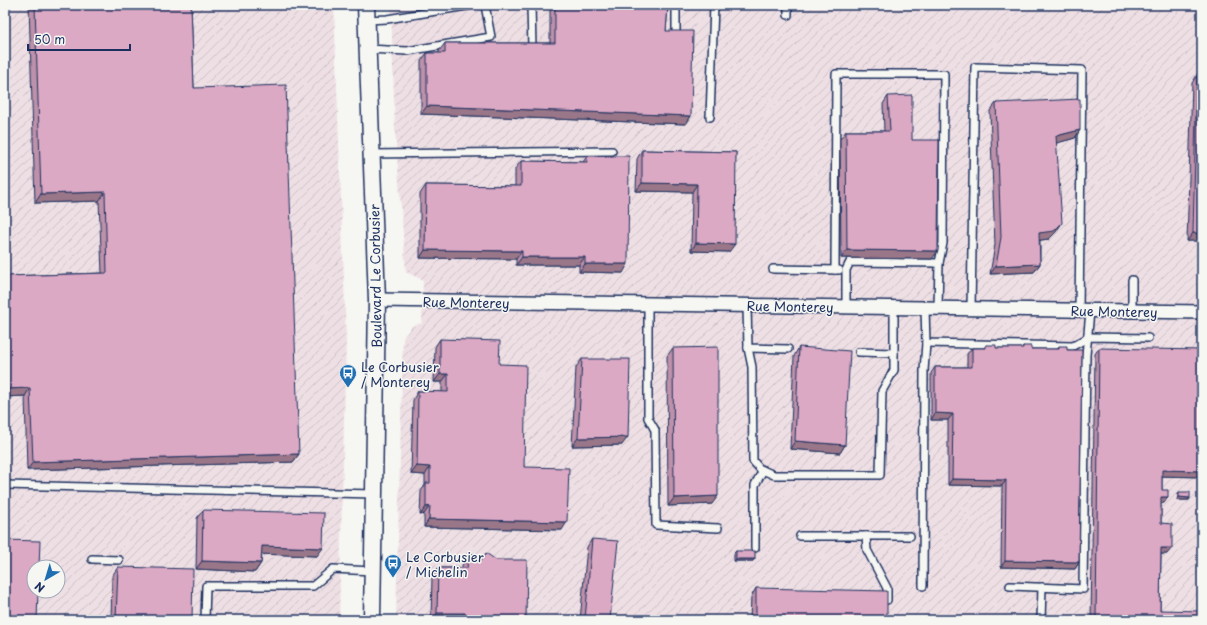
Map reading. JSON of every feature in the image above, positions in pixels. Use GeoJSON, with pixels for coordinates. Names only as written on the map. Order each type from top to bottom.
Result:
{"type":"FeatureCollection","features":[{"type":"Feature","properties":{"kind":"street","name":"Boulevard Le Corbusier"},"geometry":{"type":"LineString","coordinates":[[367,12],[377,300],[372,620]]}},
{"type":"Feature","properties":{"kind":"street","name":"Rue Monterey"},"geometry":{"type":"LineString","coordinates":[[377,300],[1202,312]]}},
{"type":"Feature","properties":{"kind":"lane"},"geometry":{"type":"LineString","coordinates":[[367,12],[388,19],[473,5]]}},
{"type":"Feature","properties":{"kind":"lane"},"geometry":{"type":"LineString","coordinates":[[368,49],[407,51],[491,36],[485,5]]}},
{"type":"Feature","properties":{"kind":"lane"},"geometry":{"type":"LineString","coordinates":[[531,5],[532,48]]}},
{"type":"Feature","properties":{"kind":"lane"},"geometry":{"type":"LineString","coordinates":[[676,5],[676,36]]}},
{"type":"Feature","properties":{"kind":"lane"},"geometry":{"type":"LineString","coordinates":[[710,117],[714,5]]}},
{"type":"Feature","properties":{"kind":"lane"},"geometry":{"type":"LineString","coordinates":[[788,5],[788,15]]}},
{"type":"Feature","properties":{"kind":"lane"},"geometry":{"type":"LineString","coordinates":[[971,309],[975,67],[1082,70],[1085,310],[1089,337],[1086,355],[1083,588],[1010,586]]}},
{"type":"Feature","properties":{"kind":"lane"},"geometry":{"type":"LineString","coordinates":[[835,270],[836,74],[944,74],[943,243],[926,343],[924,378],[923,586]]}},
{"type":"Feature","properties":{"kind":"lane"},"geometry":{"type":"LineString","coordinates":[[372,154],[612,151]]}},
{"type":"Feature","properties":{"kind":"lane"},"geometry":{"type":"LineString","coordinates":[[846,307],[846,270],[850,262],[939,263]]}},
{"type":"Feature","properties":{"kind":"lane"},"geometry":{"type":"LineString","coordinates":[[773,269],[846,270]]}},
{"type":"Feature","properties":{"kind":"lane"},"geometry":{"type":"LineString","coordinates":[[1132,280],[1132,311]]}},
{"type":"Feature","properties":{"kind":"lane"},"geometry":{"type":"LineString","coordinates":[[648,304],[648,418],[655,430],[656,525],[718,528]]}},
{"type":"Feature","properties":{"kind":"lane"},"geometry":{"type":"LineString","coordinates":[[747,306],[748,348],[752,367],[753,461],[763,470],[774,475],[880,475],[882,391],[894,370],[894,308]]}},
{"type":"Feature","properties":{"kind":"lane"},"geometry":{"type":"LineString","coordinates":[[926,343],[1073,346],[1089,337],[1148,338]]}},
{"type":"Feature","properties":{"kind":"lane"},"geometry":{"type":"LineString","coordinates":[[748,348],[788,349]]}},
{"type":"Feature","properties":{"kind":"lane"},"geometry":{"type":"LineString","coordinates":[[859,352],[894,353]]}},
{"type":"Feature","properties":{"kind":"lane"},"geometry":{"type":"LineString","coordinates":[[755,548],[755,485],[763,470]]}},
{"type":"Feature","properties":{"kind":"lane"},"geometry":{"type":"LineString","coordinates":[[5,485],[374,494]]}},
{"type":"Feature","properties":{"kind":"lane"},"geometry":{"type":"LineString","coordinates":[[800,536],[910,536]]}},
{"type":"Feature","properties":{"kind":"lane"},"geometry":{"type":"LineString","coordinates":[[866,536],[867,550],[887,588],[886,604]]}},
{"type":"Feature","properties":{"kind":"lane"},"geometry":{"type":"LineString","coordinates":[[92,559],[119,560]]}},
{"type":"Feature","properties":{"kind":"lane"},"geometry":{"type":"LineString","coordinates":[[205,620],[206,586],[313,586],[333,569],[373,571]]}},
{"type":"Feature","properties":{"kind":"lane"},"geometry":{"type":"LineString","coordinates":[[1041,620],[1042,587]]}},
{"type":"Feature","properties":{"kind":"shaded area"},"geometry":{"type":"Polygon","coordinates":[[[5,5],[334,5],[346,338],[339,620],[5,620],[5,5]]]}},
{"type":"Feature","properties":{"kind":"shaded area"},"geometry":{"type":"Polygon","coordinates":[[[391,5],[1202,5],[1202,620],[396,620],[403,338],[412,326],[422,323],[423,280],[406,272],[395,130],[391,5]]]}},
{"type":"Feature","properties":{"kind":"building"},"geometry":{"type":"Polygon","coordinates":[[[35,5],[191,5],[194,88],[286,85],[299,454],[33,462],[30,388],[5,389],[5,276],[107,273],[105,192],[41,194],[35,5]]]}},
{"type":"Feature","properties":{"kind":"building"},"geometry":{"type":"Polygon","coordinates":[[[555,5],[668,5],[666,31],[693,31],[691,116],[427,106],[427,53],[445,53],[445,43],[555,43],[555,5]]]}},
{"type":"Feature","properties":{"kind":"building"},"geometry":{"type":"Polygon","coordinates":[[[1197,75],[1202,75],[1202,233],[1193,233],[1197,75]]]}},
{"type":"Feature","properties":{"kind":"building"},"geometry":{"type":"Polygon","coordinates":[[[912,95],[912,140],[939,140],[938,251],[847,250],[846,131],[890,131],[888,96],[912,95]]]}},
{"type":"Feature","properties":{"kind":"building"},"geometry":{"type":"Polygon","coordinates":[[[1080,99],[1080,130],[1056,136],[1062,223],[1054,231],[1039,233],[1040,264],[996,266],[1001,237],[996,103],[1080,99]]]}},
{"type":"Feature","properties":{"kind":"building"},"geometry":{"type":"Polygon","coordinates":[[[642,150],[736,152],[735,244],[696,243],[697,184],[642,183],[642,150]]]}},
{"type":"Feature","properties":{"kind":"building"},"geometry":{"type":"Polygon","coordinates":[[[587,156],[629,156],[628,264],[585,264],[585,257],[522,257],[522,251],[425,250],[426,185],[521,186],[521,161],[587,162],[587,156]]]}},
{"type":"Feature","properties":{"kind":"building"},"geometry":{"type":"Polygon","coordinates":[[[440,339],[500,341],[499,364],[526,365],[524,467],[569,468],[567,522],[429,519],[430,506],[426,507],[426,483],[430,483],[430,467],[417,466],[418,391],[448,392],[448,374],[440,374],[440,339]]]}},
{"type":"Feature","properties":{"kind":"building"},"geometry":{"type":"Polygon","coordinates":[[[986,345],[996,345],[996,348],[1023,348],[1023,346],[1031,346],[1031,349],[1059,349],[1059,346],[1067,346],[1067,350],[1082,350],[1079,562],[1005,561],[1006,480],[952,479],[953,414],[935,413],[935,367],[972,367],[972,348],[986,348],[986,345]]]}},
{"type":"Feature","properties":{"kind":"building"},"geometry":{"type":"Polygon","coordinates":[[[718,347],[718,496],[674,498],[673,348],[718,347]]]}},
{"type":"Feature","properties":{"kind":"building"},"geometry":{"type":"Polygon","coordinates":[[[799,347],[850,351],[845,445],[795,441],[799,347]]]}},
{"type":"Feature","properties":{"kind":"building"},"geometry":{"type":"Polygon","coordinates":[[[1099,348],[1202,350],[1202,471],[1162,470],[1162,490],[1168,490],[1168,497],[1161,497],[1161,523],[1172,524],[1172,548],[1161,548],[1160,610],[1201,611],[1201,620],[1096,620],[1099,348]]]}},
{"type":"Feature","properties":{"kind":"building"},"geometry":{"type":"Polygon","coordinates":[[[582,359],[630,359],[628,437],[578,438],[582,359]]]}},
{"type":"Feature","properties":{"kind":"building"},"geometry":{"type":"Polygon","coordinates":[[[1179,492],[1190,492],[1190,498],[1179,497],[1179,492]]]}},
{"type":"Feature","properties":{"kind":"building"},"geometry":{"type":"Polygon","coordinates":[[[203,510],[324,513],[323,548],[262,546],[261,563],[202,561],[203,510]]]}},
{"type":"Feature","properties":{"kind":"building"},"geometry":{"type":"Polygon","coordinates":[[[592,539],[618,541],[610,620],[585,620],[592,539]]]}},
{"type":"Feature","properties":{"kind":"building"},"geometry":{"type":"Polygon","coordinates":[[[5,540],[40,541],[39,559],[26,559],[26,599],[38,599],[37,620],[5,620],[5,540]]]}},
{"type":"Feature","properties":{"kind":"building"},"geometry":{"type":"Polygon","coordinates":[[[736,551],[755,551],[755,559],[736,559],[736,551]]]}},
{"type":"Feature","properties":{"kind":"building"},"geometry":{"type":"Polygon","coordinates":[[[471,553],[482,560],[486,553],[496,560],[527,560],[526,620],[465,620],[465,613],[437,613],[438,568],[467,568],[468,557],[471,553]]]}},
{"type":"Feature","properties":{"kind":"building"},"geometry":{"type":"Polygon","coordinates":[[[118,567],[193,569],[192,620],[116,620],[118,567]]]}},
{"type":"Feature","properties":{"kind":"building"},"geometry":{"type":"Polygon","coordinates":[[[756,588],[887,591],[887,620],[756,620],[756,588]]]}},
{"type":"Feature","properties":{"kind":"place","name":"Le Corbusier / Monterey"},"geometry":{"type":"Point","coordinates":[348,388]}},
{"type":"Feature","properties":{"kind":"place","name":"Le Corbusier / Michelin"},"geometry":{"type":"Point","coordinates":[393,578]}}]}
